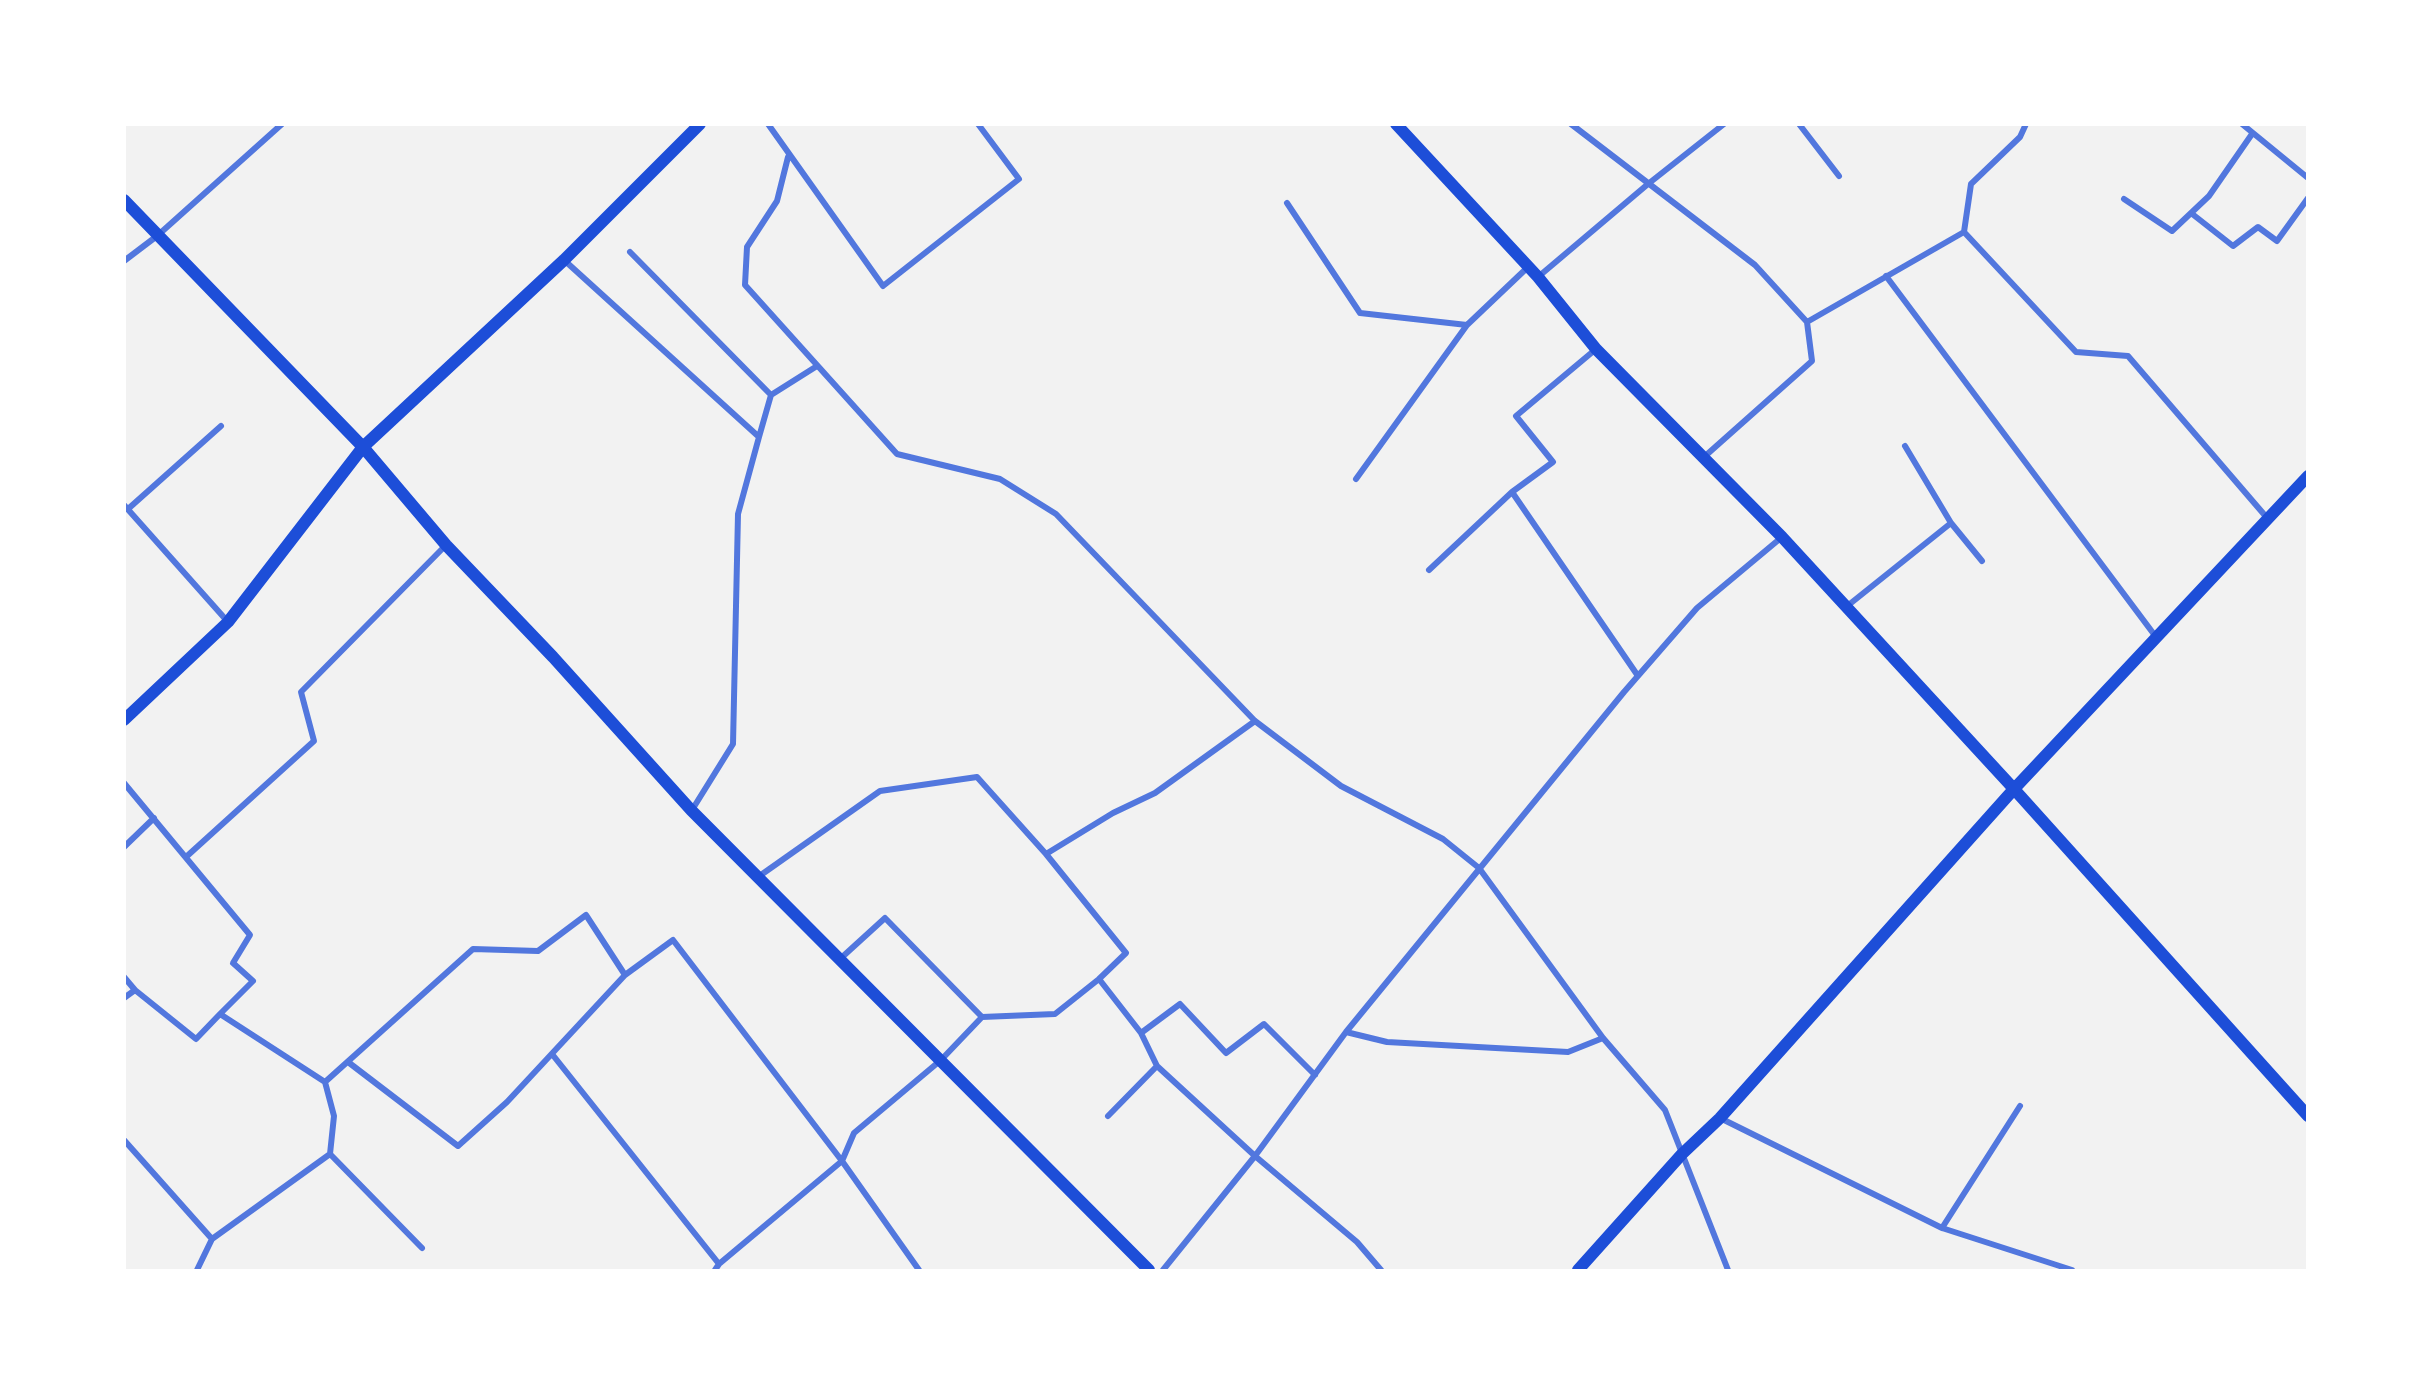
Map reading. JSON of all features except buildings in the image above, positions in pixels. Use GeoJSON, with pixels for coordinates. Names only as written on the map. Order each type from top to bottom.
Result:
{"type":"FeatureCollection","features":[{"type":"Feature","properties":{"kind":"main road"},"geometry":{"type":"LineString","coordinates":[[124,720],[228,622],[363,447],[564,260],[700,124]]}},
{"type":"Feature","properties":{"kind":"main road"},"geometry":{"type":"LineString","coordinates":[[1396,124],[1538,277],[1596,349],[1782,537],[2014,789],[2307,1116]]}},
{"type":"Feature","properties":{"kind":"main road"},"geometry":{"type":"LineString","coordinates":[[124,200],[363,447],[446,545],[553,657],[691,810],[1149,1270]]}},
{"type":"Feature","properties":{"kind":"main road"},"geometry":{"type":"LineString","coordinates":[[1578,1270],[1682,1155],[1720,1118],[2014,789],[2307,476]]}},
{"type":"Feature","properties":{"kind":"street"},"geometry":{"type":"LineString","coordinates":[[124,261],[157,236],[282,124]]}},
{"type":"Feature","properties":{"kind":"street"},"geometry":{"type":"LineString","coordinates":[[768,124],[788,157],[883,286],[1019,179],[978,124]]}},
{"type":"Feature","properties":{"kind":"street"},"geometry":{"type":"LineString","coordinates":[[1571,124],[1755,265],[1807,322],[1812,361],[1704,457]]}},
{"type":"Feature","properties":{"kind":"street"},"geometry":{"type":"LineString","coordinates":[[1538,277],[1648,184],[1724,124]]}},
{"type":"Feature","properties":{"kind":"street"},"geometry":{"type":"LineString","coordinates":[[1799,124],[1839,176]]}},
{"type":"Feature","properties":{"kind":"street"},"geometry":{"type":"LineString","coordinates":[[1964,232],[1971,184],[2020,137],[2026,124]]}},
{"type":"Feature","properties":{"kind":"street"},"geometry":{"type":"LineString","coordinates":[[2242,124],[2307,178]]}},
{"type":"Feature","properties":{"kind":"street"},"geometry":{"type":"LineString","coordinates":[[2124,199],[2172,231],[2209,196],[2252,134]]}},
{"type":"Feature","properties":{"kind":"street"},"geometry":{"type":"LineString","coordinates":[[788,157],[777,201],[747,247],[745,285],[897,454],[1000,479],[1056,514],[1255,721],[1341,786],[1443,839],[1479,868],[1603,1038],[1665,1110],[1728,1270]]}},
{"type":"Feature","properties":{"kind":"street"},"geometry":{"type":"LineString","coordinates":[[2191,213],[2233,246],[2258,227],[2277,240],[2307,198]]}},
{"type":"Feature","properties":{"kind":"street"},"geometry":{"type":"LineString","coordinates":[[1287,203],[1360,313],[1467,325]]}},
{"type":"Feature","properties":{"kind":"street"},"geometry":{"type":"LineString","coordinates":[[1807,322],[1964,232]]}},
{"type":"Feature","properties":{"kind":"street"},"geometry":{"type":"LineString","coordinates":[[1964,232],[2076,352],[2128,356],[2268,519]]}},
{"type":"Feature","properties":{"kind":"street"},"geometry":{"type":"LineString","coordinates":[[630,252],[771,395]]}},
{"type":"Feature","properties":{"kind":"street"},"geometry":{"type":"LineString","coordinates":[[564,260],[759,437]]}},
{"type":"Feature","properties":{"kind":"street"},"geometry":{"type":"LineString","coordinates":[[1356,479],[1467,325],[1528,267]]}},
{"type":"Feature","properties":{"kind":"street"},"geometry":{"type":"LineString","coordinates":[[1886,276],[2157,638]]}},
{"type":"Feature","properties":{"kind":"street"},"geometry":{"type":"LineString","coordinates":[[1429,570],[1512,492],[1553,462],[1516,416],[1596,349]]}},
{"type":"Feature","properties":{"kind":"street"},"geometry":{"type":"LineString","coordinates":[[691,810],[733,744],[738,514],[759,437],[771,395],[817,366]]}},
{"type":"Feature","properties":{"kind":"street"},"geometry":{"type":"LineString","coordinates":[[221,426],[126,507],[228,622]]}},
{"type":"Feature","properties":{"kind":"street"},"geometry":{"type":"LineString","coordinates":[[1905,446],[1951,523],[1982,561]]}},
{"type":"Feature","properties":{"kind":"street"},"geometry":{"type":"LineString","coordinates":[[1512,492],[1638,676]]}},
{"type":"Feature","properties":{"kind":"street"},"geometry":{"type":"LineString","coordinates":[[1845,607],[1951,523]]}},
{"type":"Feature","properties":{"kind":"street"},"geometry":{"type":"LineString","coordinates":[[1163,1270],[1255,1156],[1346,1032],[1638,676],[1697,608],[1782,537]]}},
{"type":"Feature","properties":{"kind":"street"},"geometry":{"type":"LineString","coordinates":[[186,857],[314,741],[301,692],[446,545]]}},
{"type":"Feature","properties":{"kind":"street"},"geometry":{"type":"LineString","coordinates":[[1046,854],[1113,813],[1155,793],[1255,721]]}},
{"type":"Feature","properties":{"kind":"street"},"geometry":{"type":"LineString","coordinates":[[715,1270],[718,1264],[842,1161],[854,1133],[941,1060],[982,1017],[1055,1014],[1099,979],[1126,953],[1046,854],[977,777],[880,791],[758,877]]}},
{"type":"Feature","properties":{"kind":"street"},"geometry":{"type":"LineString","coordinates":[[124,783],[250,935],[233,963],[253,981],[196,1039],[135,990],[124,977]]}},
{"type":"Feature","properties":{"kind":"street"},"geometry":{"type":"LineString","coordinates":[[124,847],[154,819]]}},
{"type":"Feature","properties":{"kind":"street"},"geometry":{"type":"LineString","coordinates":[[325,1082],[472,949],[538,951],[586,915],[625,975]]}},
{"type":"Feature","properties":{"kind":"street"},"geometry":{"type":"LineString","coordinates":[[840,959],[885,918],[982,1017]]}},
{"type":"Feature","properties":{"kind":"street"},"geometry":{"type":"LineString","coordinates":[[348,1062],[458,1146],[507,1102],[625,975],[673,940],[842,1161],[919,1270]]}},
{"type":"Feature","properties":{"kind":"street"},"geometry":{"type":"LineString","coordinates":[[1099,979],[1141,1033],[1157,1066],[1255,1156],[1357,1242],[1381,1270]]}},
{"type":"Feature","properties":{"kind":"street"},"geometry":{"type":"LineString","coordinates":[[124,998],[135,990]]}},
{"type":"Feature","properties":{"kind":"street"},"geometry":{"type":"LineString","coordinates":[[1141,1033],[1180,1004],[1226,1053],[1264,1024],[1316,1074]]}},
{"type":"Feature","properties":{"kind":"street"},"geometry":{"type":"LineString","coordinates":[[196,1270],[212,1239],[330,1154],[334,1116],[325,1082],[220,1014]]}},
{"type":"Feature","properties":{"kind":"street"},"geometry":{"type":"LineString","coordinates":[[1346,1032],[1388,1042],[1568,1052],[1603,1038]]}},
{"type":"Feature","properties":{"kind":"street"},"geometry":{"type":"LineString","coordinates":[[552,1054],[718,1264]]}},
{"type":"Feature","properties":{"kind":"street"},"geometry":{"type":"LineString","coordinates":[[1108,1116],[1157,1066]]}},
{"type":"Feature","properties":{"kind":"street"},"geometry":{"type":"LineString","coordinates":[[1942,1228],[2020,1106]]}},
{"type":"Feature","properties":{"kind":"street"},"geometry":{"type":"LineString","coordinates":[[1720,1118],[1942,1228],[2072,1270]]}},
{"type":"Feature","properties":{"kind":"street"},"geometry":{"type":"LineString","coordinates":[[124,1140],[212,1239]]}},
{"type":"Feature","properties":{"kind":"street"},"geometry":{"type":"LineString","coordinates":[[330,1154],[422,1248]]}}]}
